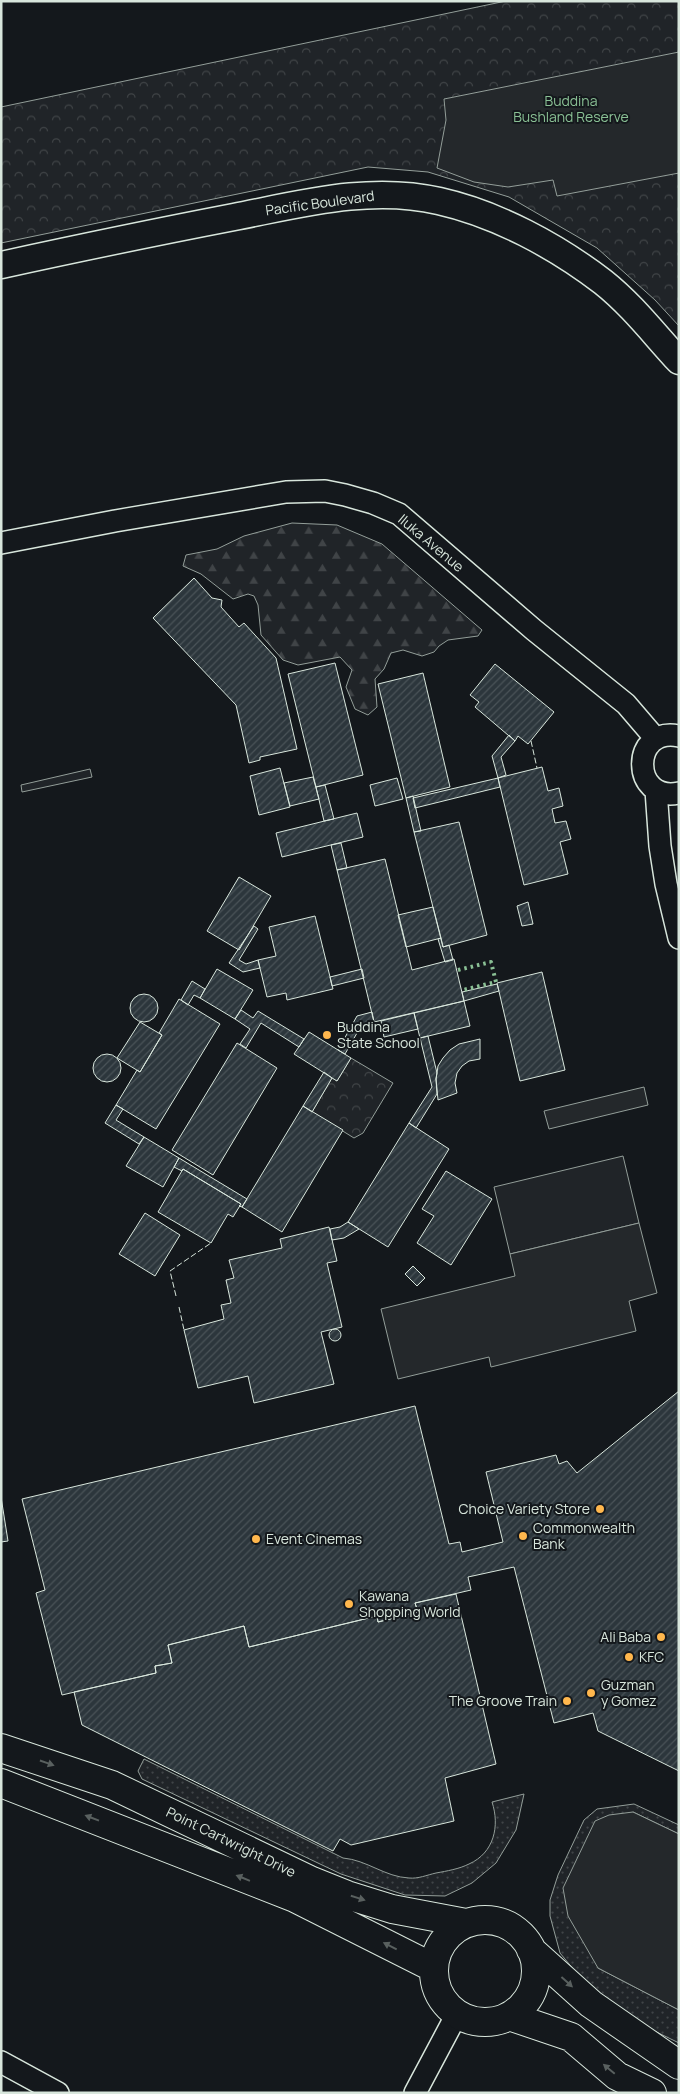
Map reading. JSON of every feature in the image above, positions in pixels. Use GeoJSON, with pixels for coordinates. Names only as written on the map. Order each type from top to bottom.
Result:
{"type":"FeatureCollection","features":[{"type":"Feature","properties":{"kind":"main road","name":"Point Cartwright Drive"},"geometry":{"type":"LineString","coordinates":[[1,1748],[112,1785],[312,1881],[347,1895],[392,1909],[466,1923]]}},
{"type":"Feature","properties":{"kind":"main road","name":"Point Cartwright Drive"},"geometry":{"type":"LineString","coordinates":[[1,1783],[296,1898],[434,1968]]}},
{"type":"Feature","properties":{"kind":"main road"},"geometry":{"type":"LineString","coordinates":[[531,1950],[536,1967],[534,1984],[526,2000],[509,2016],[492,2021],[474,2021],[457,2014],[440,1996],[434,1980],[434,1968],[438,1951],[447,1936],[466,1923],[483,1919],[506,1924],[520,1934],[531,1950],[590,2004],[679,2065]]}},
{"type":"Feature","properties":{"kind":"main road"},"geometry":{"type":"LineString","coordinates":[[509,2016],[571,2037],[617,2076],[652,2093]]}},
{"type":"Feature","properties":{"kind":"street","name":"Pacific Boulevard"},"geometry":{"type":"LineString","coordinates":[[1,265],[303,203],[364,194],[399,195],[439,201],[515,227],[564,255],[604,283],[644,321],[679,361]]}},
{"type":"Feature","properties":{"kind":"street","name":"Iluka Avenue"},"geometry":{"type":"LineString","coordinates":[[1,543],[124,519],[286,492],[325,491],[373,502],[399,514],[534,630],[626,704],[656,739]]}},
{"type":"Feature","properties":{"kind":"street"},"geometry":{"type":"LineString","coordinates":[[679,736],[665,735],[656,739],[646,750],[642,764],[646,779],[656,790],[664,793],[679,793]]}},
{"type":"Feature","properties":{"kind":"street"},"geometry":{"type":"LineString","coordinates":[[656,790],[660,846],[666,884],[679,938]]}},
{"type":"Feature","properties":{"kind":"street"},"geometry":{"type":"LineString","coordinates":[[415,2093],[457,2014]]}},
{"type":"Feature","properties":{"kind":"street"},"geometry":{"type":"LineString","coordinates":[[1,2062],[58,2093]]}},
{"type":"Feature","properties":{"kind":"green space","name":"Buddina Bushland Reserve"},"geometry":{"type":"Polygon","coordinates":[[[506,1],[679,1],[679,326],[655,300],[597,248],[509,197],[428,172],[368,167],[1,243],[1,107],[506,1]]]}},
{"type":"Feature","properties":{"kind":"green space"},"geometry":{"type":"Polygon","coordinates":[[[292,523],[337,525],[382,544],[482,630],[478,636],[448,640],[434,652],[422,656],[403,650],[391,653],[384,669],[375,679],[377,707],[368,715],[355,709],[346,687],[352,670],[340,657],[298,665],[283,660],[261,635],[258,605],[254,596],[248,594],[233,599],[201,574],[183,566],[186,555],[217,549],[244,536],[292,523]]]}},
{"type":"Feature","properties":{"kind":"green space"},"geometry":{"type":"Polygon","coordinates":[[[90,769],[92,777],[22,792],[21,785],[90,769]]]}},
{"type":"Feature","properties":{"kind":"green space"},"geometry":{"type":"Polygon","coordinates":[[[351,1058],[393,1083],[363,1133],[354,1138],[312,1112],[332,1078],[337,1081],[351,1058]]]}},
{"type":"Feature","properties":{"kind":"green space"},"geometry":{"type":"Polygon","coordinates":[[[623,1156],[639,1223],[510,1254],[494,1187],[623,1156]]]}},
{"type":"Feature","properties":{"kind":"green space"},"geometry":{"type":"Polygon","coordinates":[[[144,1759],[343,1858],[352,1859],[392,1875],[409,1878],[457,1869],[477,1859],[484,1853],[493,1838],[495,1820],[492,1802],[524,1794],[516,1830],[496,1863],[472,1883],[445,1896],[405,1895],[341,1874],[142,1779],[138,1771],[144,1759]]]}},
{"type":"Feature","properties":{"kind":"green space"},"geometry":{"type":"Polygon","coordinates":[[[634,1804],[679,1825],[679,1834],[633,1812],[598,1968],[679,2010],[679,2043],[630,2019],[579,1976],[560,1953],[550,1916],[550,1900],[558,1875],[584,1820],[597,1809],[634,1804]]]}},
{"type":"Feature","properties":{"kind":"shaded area"},"geometry":{"type":"Polygon","coordinates":[[[679,52],[679,173],[557,196],[553,180],[508,187],[474,182],[437,168],[446,120],[444,99],[679,52]]]}},
{"type":"Feature","properties":{"kind":"shaded area"},"geometry":{"type":"Polygon","coordinates":[[[644,1087],[648,1105],[549,1129],[544,1111],[644,1087]]]}},
{"type":"Feature","properties":{"kind":"shaded area"},"geometry":{"type":"Polygon","coordinates":[[[639,1223],[657,1293],[629,1301],[636,1331],[491,1367],[489,1357],[398,1379],[381,1309],[515,1276],[510,1254],[639,1223]]]}},
{"type":"Feature","properties":{"kind":"shaded area"},"geometry":{"type":"Polygon","coordinates":[[[633,1812],[679,1834],[679,2010],[598,1968],[568,1916],[563,1888],[595,1821],[609,1815],[633,1812]]]}},
{"type":"Feature","properties":{"kind":"building"},"geometry":{"type":"Polygon","coordinates":[[[194,578],[212,598],[222,600],[221,607],[239,627],[244,623],[276,658],[297,749],[260,757],[260,760],[249,763],[236,705],[153,618],[194,578]]]}},
{"type":"Feature","properties":{"kind":"building"},"geometry":{"type":"Polygon","coordinates":[[[335,663],[363,775],[316,787],[288,674],[335,663]]]}},
{"type":"Feature","properties":{"kind":"building"},"geometry":{"type":"Polygon","coordinates":[[[495,664],[554,712],[528,744],[518,736],[515,741],[475,707],[479,702],[470,695],[495,664]]]}},
{"type":"Feature","properties":{"kind":"building"},"geometry":{"type":"Polygon","coordinates":[[[423,673],[450,787],[406,798],[378,684],[423,673]]]}},
{"type":"Feature","properties":{"kind":"building"},"geometry":{"type":"Polygon","coordinates":[[[509,735],[515,741],[501,757],[506,775],[498,778],[492,756],[509,735]]]}},
{"type":"Feature","properties":{"kind":"building"},"geometry":{"type":"Polygon","coordinates":[[[542,767],[548,791],[559,788],[563,806],[552,809],[555,823],[566,821],[571,839],[560,842],[568,874],[524,885],[498,778],[542,767]]]}},
{"type":"Feature","properties":{"kind":"building"},"geometry":{"type":"Polygon","coordinates":[[[280,768],[290,807],[259,815],[250,776],[280,768]]]}},
{"type":"Feature","properties":{"kind":"building"},"geometry":{"type":"Polygon","coordinates":[[[313,777],[319,799],[290,806],[284,783],[313,777]]]}},
{"type":"Feature","properties":{"kind":"building"},"geometry":{"type":"Polygon","coordinates":[[[397,778],[403,799],[375,806],[370,785],[397,778]]]}},
{"type":"Feature","properties":{"kind":"building"},"geometry":{"type":"Polygon","coordinates":[[[498,778],[500,787],[415,808],[413,798],[498,778]]]}},
{"type":"Feature","properties":{"kind":"building"},"geometry":{"type":"Polygon","coordinates":[[[325,785],[334,819],[324,821],[316,787],[325,785]]]}},
{"type":"Feature","properties":{"kind":"building"},"geometry":{"type":"Polygon","coordinates":[[[413,796],[421,831],[414,832],[406,798],[413,796]]]}},
{"type":"Feature","properties":{"kind":"building"},"geometry":{"type":"Polygon","coordinates":[[[357,813],[363,837],[282,857],[276,833],[357,813]]]}},
{"type":"Feature","properties":{"kind":"building"},"geometry":{"type":"Polygon","coordinates":[[[459,822],[487,935],[443,947],[414,832],[459,822]]]}},
{"type":"Feature","properties":{"kind":"building"},"geometry":{"type":"Polygon","coordinates":[[[341,843],[347,868],[337,870],[331,845],[341,843]]]}},
{"type":"Feature","properties":{"kind":"building"},"geometry":{"type":"Polygon","coordinates":[[[385,859],[412,970],[454,959],[464,1001],[374,1022],[337,870],[385,859]]]}},
{"type":"Feature","properties":{"kind":"building"},"geometry":{"type":"Polygon","coordinates":[[[239,877],[271,896],[239,950],[207,931],[239,877]]]}},
{"type":"Feature","properties":{"kind":"building"},"geometry":{"type":"Polygon","coordinates":[[[528,902],[533,924],[522,926],[517,906],[528,902]]]}},
{"type":"Feature","properties":{"kind":"building"},"geometry":{"type":"Polygon","coordinates":[[[433,907],[441,938],[406,947],[398,915],[433,907]]]}},
{"type":"Feature","properties":{"kind":"building"},"geometry":{"type":"Polygon","coordinates":[[[315,916],[333,989],[287,1000],[286,993],[267,997],[258,960],[276,956],[269,927],[315,916]]]}},
{"type":"Feature","properties":{"kind":"building"},"geometry":{"type":"Polygon","coordinates":[[[254,926],[258,929],[239,960],[246,964],[258,960],[260,968],[243,972],[229,963],[254,926]]]}},
{"type":"Feature","properties":{"kind":"building"},"geometry":{"type":"Polygon","coordinates":[[[441,938],[443,947],[449,945],[453,960],[445,962],[438,939],[441,938]]]}},
{"type":"Feature","properties":{"kind":"building"},"geometry":{"type":"Polygon","coordinates":[[[217,969],[253,990],[235,1019],[200,998],[217,969]]]}},
{"type":"Feature","properties":{"kind":"building"},"geometry":{"type":"Polygon","coordinates":[[[362,969],[364,978],[332,986],[330,977],[362,969]]]}},
{"type":"Feature","properties":{"kind":"building"},"geometry":{"type":"Polygon","coordinates":[[[542,972],[565,1070],[520,1081],[497,983],[542,972]]]}},
{"type":"Feature","properties":{"kind":"building"},"geometry":{"type":"Polygon","coordinates":[[[192,981],[205,989],[200,998],[194,995],[188,1005],[181,1000],[192,981]]]}},
{"type":"Feature","properties":{"kind":"building"},"geometry":{"type":"Polygon","coordinates":[[[497,984],[499,991],[464,1001],[462,992],[497,984]]]}},
{"type":"Feature","properties":{"kind":"building"},"geometry":{"type":"Polygon","coordinates":[[[144,994],[154,998],[158,1008],[154,1018],[144,1022],[134,1018],[130,1008],[134,998],[144,994]]]}},
{"type":"Feature","properties":{"kind":"building"},"geometry":{"type":"Polygon","coordinates":[[[179,999],[220,1024],[156,1129],[116,1105],[137,1070],[140,1072],[162,1035],[159,1033],[179,999]]]}},
{"type":"Feature","properties":{"kind":"building"},"geometry":{"type":"Polygon","coordinates":[[[464,1001],[470,1026],[420,1038],[414,1013],[464,1001]]]}},
{"type":"Feature","properties":{"kind":"building"},"geometry":{"type":"Polygon","coordinates":[[[241,1010],[253,1018],[258,1011],[304,1039],[299,1047],[261,1023],[246,1048],[240,1044],[250,1029],[235,1019],[241,1010]]]}},
{"type":"Feature","properties":{"kind":"building"},"geometry":{"type":"Polygon","coordinates":[[[372,1012],[374,1022],[361,1026],[345,1054],[338,1050],[357,1016],[372,1012]]]}},
{"type":"Feature","properties":{"kind":"building"},"geometry":{"type":"Polygon","coordinates":[[[414,1013],[418,1029],[384,1037],[381,1021],[414,1013]]]}},
{"type":"Feature","properties":{"kind":"building"},"geometry":{"type":"Polygon","coordinates":[[[140,1022],[162,1035],[140,1072],[117,1058],[140,1022]]]}},
{"type":"Feature","properties":{"kind":"building"},"geometry":{"type":"Polygon","coordinates":[[[309,1032],[351,1058],[337,1081],[294,1054],[309,1032]]]}},
{"type":"Feature","properties":{"kind":"building"},"geometry":{"type":"Polygon","coordinates":[[[428,1036],[437,1073],[437,1094],[416,1128],[409,1123],[432,1087],[420,1038],[428,1036]]]}},
{"type":"Feature","properties":{"kind":"building"},"geometry":{"type":"Polygon","coordinates":[[[480,1039],[480,1059],[469,1061],[457,1073],[455,1083],[457,1093],[438,1100],[436,1079],[438,1066],[443,1058],[459,1044],[480,1039]]]}},
{"type":"Feature","properties":{"kind":"building"},"geometry":{"type":"Polygon","coordinates":[[[237,1043],[277,1068],[213,1175],[172,1150],[237,1043]]]}},
{"type":"Feature","properties":{"kind":"building"},"geometry":{"type":"Polygon","coordinates":[[[107,1054],[117,1058],[121,1068],[117,1078],[107,1082],[97,1078],[93,1068],[97,1058],[107,1054]]]}},
{"type":"Feature","properties":{"kind":"building"},"geometry":{"type":"Polygon","coordinates":[[[324,1072],[332,1078],[312,1112],[303,1106],[324,1072]]]}},
{"type":"Feature","properties":{"kind":"building"},"geometry":{"type":"Polygon","coordinates":[[[116,1105],[123,1109],[116,1120],[144,1137],[139,1144],[105,1123],[116,1105]]]}},
{"type":"Feature","properties":{"kind":"building"},"geometry":{"type":"Polygon","coordinates":[[[303,1106],[343,1130],[282,1232],[242,1207],[303,1106]]]}},
{"type":"Feature","properties":{"kind":"building"},"geometry":{"type":"Polygon","coordinates":[[[409,1123],[449,1149],[388,1247],[348,1222],[409,1123]]]}},
{"type":"Feature","properties":{"kind":"building"},"geometry":{"type":"Polygon","coordinates":[[[144,1137],[179,1158],[163,1187],[126,1166],[144,1137]]]}},
{"type":"Feature","properties":{"kind":"building"},"geometry":{"type":"Polygon","coordinates":[[[179,1158],[247,1199],[242,1207],[239,1206],[241,1204],[183,1169],[182,1171],[174,1167],[179,1158]]]}},
{"type":"Feature","properties":{"kind":"building"},"geometry":{"type":"Polygon","coordinates":[[[183,1169],[241,1204],[233,1217],[228,1214],[211,1243],[158,1212],[183,1169]]]}},
{"type":"Feature","properties":{"kind":"building"},"geometry":{"type":"Polygon","coordinates":[[[446,1171],[492,1199],[451,1265],[417,1243],[434,1216],[422,1209],[446,1171]]]}},
{"type":"Feature","properties":{"kind":"building"},"geometry":{"type":"Polygon","coordinates":[[[145,1213],[180,1235],[155,1276],[119,1254],[145,1213]]]}},
{"type":"Feature","properties":{"kind":"building"},"geometry":{"type":"Polygon","coordinates":[[[348,1222],[359,1229],[344,1238],[332,1240],[330,1229],[340,1227],[348,1222]]]}},
{"type":"Feature","properties":{"kind":"building"},"geometry":{"type":"Polygon","coordinates":[[[329,1227],[337,1261],[327,1263],[342,1327],[321,1332],[334,1384],[254,1403],[248,1376],[198,1388],[184,1330],[224,1319],[221,1305],[231,1303],[226,1280],[234,1278],[229,1260],[282,1248],[280,1239],[329,1227]]]}},
{"type":"Feature","properties":{"kind":"building"},"geometry":{"type":"Polygon","coordinates":[[[413,1266],[425,1278],[417,1286],[405,1274],[413,1266]]]}},
{"type":"Feature","properties":{"kind":"building"},"geometry":{"type":"Polygon","coordinates":[[[333,1329],[337,1329],[341,1335],[337,1341],[333,1341],[329,1337],[329,1333],[333,1329]]]}},
{"type":"Feature","properties":{"kind":"building"},"geometry":{"type":"Polygon","coordinates":[[[679,1391],[679,1771],[598,1731],[593,1713],[554,1723],[514,1567],[468,1577],[471,1590],[415,1603],[418,1612],[378,1622],[377,1616],[249,1647],[244,1626],[168,1645],[172,1663],[155,1666],[156,1673],[62,1695],[36,1593],[45,1590],[22,1499],[415,1406],[449,1544],[460,1542],[462,1552],[503,1542],[486,1472],[556,1455],[559,1464],[567,1461],[577,1473],[679,1391]]]}},
{"type":"Feature","properties":{"kind":"building"},"geometry":{"type":"Polygon","coordinates":[[[1,1497],[8,1541],[1,1542],[1,1497]]]}},
{"type":"Feature","properties":{"kind":"building"},"geometry":{"type":"Polygon","coordinates":[[[456,1594],[496,1764],[445,1778],[454,1821],[351,1845],[340,1839],[333,1851],[82,1725],[74,1692],[156,1673],[155,1666],[172,1663],[168,1645],[244,1626],[249,1647],[377,1616],[378,1622],[418,1612],[415,1603],[456,1594]]]}},
{"type":"Feature","properties":{"kind":"hedge"},"geometry":{"type":"LineString","coordinates":[[458,970],[491,962],[496,982],[463,990]]}},
{"type":"Feature","properties":{"kind":"fence"},"geometry":{"type":"LineString","coordinates":[[531,741],[537,768]]}},
{"type":"Feature","properties":{"kind":"fence"},"geometry":{"type":"LineString","coordinates":[[176,1296],[170,1271],[211,1243]]}},
{"type":"Feature","properties":{"kind":"fence"},"geometry":{"type":"LineString","coordinates":[[179,1307],[184,1330]]}},
{"type":"Feature","properties":{"kind":"place","name":"Buddina State School"},"geometry":{"type":"Point","coordinates":[327,1035]}},
{"type":"Feature","properties":{"kind":"place","name":"Choice Variety Store"},"geometry":{"type":"Point","coordinates":[600,1509]}},
{"type":"Feature","properties":{"kind":"place","name":"Commonwealth Bank"},"geometry":{"type":"Point","coordinates":[523,1536]}},
{"type":"Feature","properties":{"kind":"place","name":"Event Cinemas"},"geometry":{"type":"Point","coordinates":[256,1539]}},
{"type":"Feature","properties":{"kind":"place","name":"Kawana Shopping World"},"geometry":{"type":"Point","coordinates":[349,1604]}},
{"type":"Feature","properties":{"kind":"place","name":"Ali Baba"},"geometry":{"type":"Point","coordinates":[661,1637]}},
{"type":"Feature","properties":{"kind":"place","name":"KFC"},"geometry":{"type":"Point","coordinates":[629,1657]}},
{"type":"Feature","properties":{"kind":"place","name":"Guzman y Gomez"},"geometry":{"type":"Point","coordinates":[591,1693]}},
{"type":"Feature","properties":{"kind":"place","name":"The Groove Train"},"geometry":{"type":"Point","coordinates":[567,1701]}}]}
